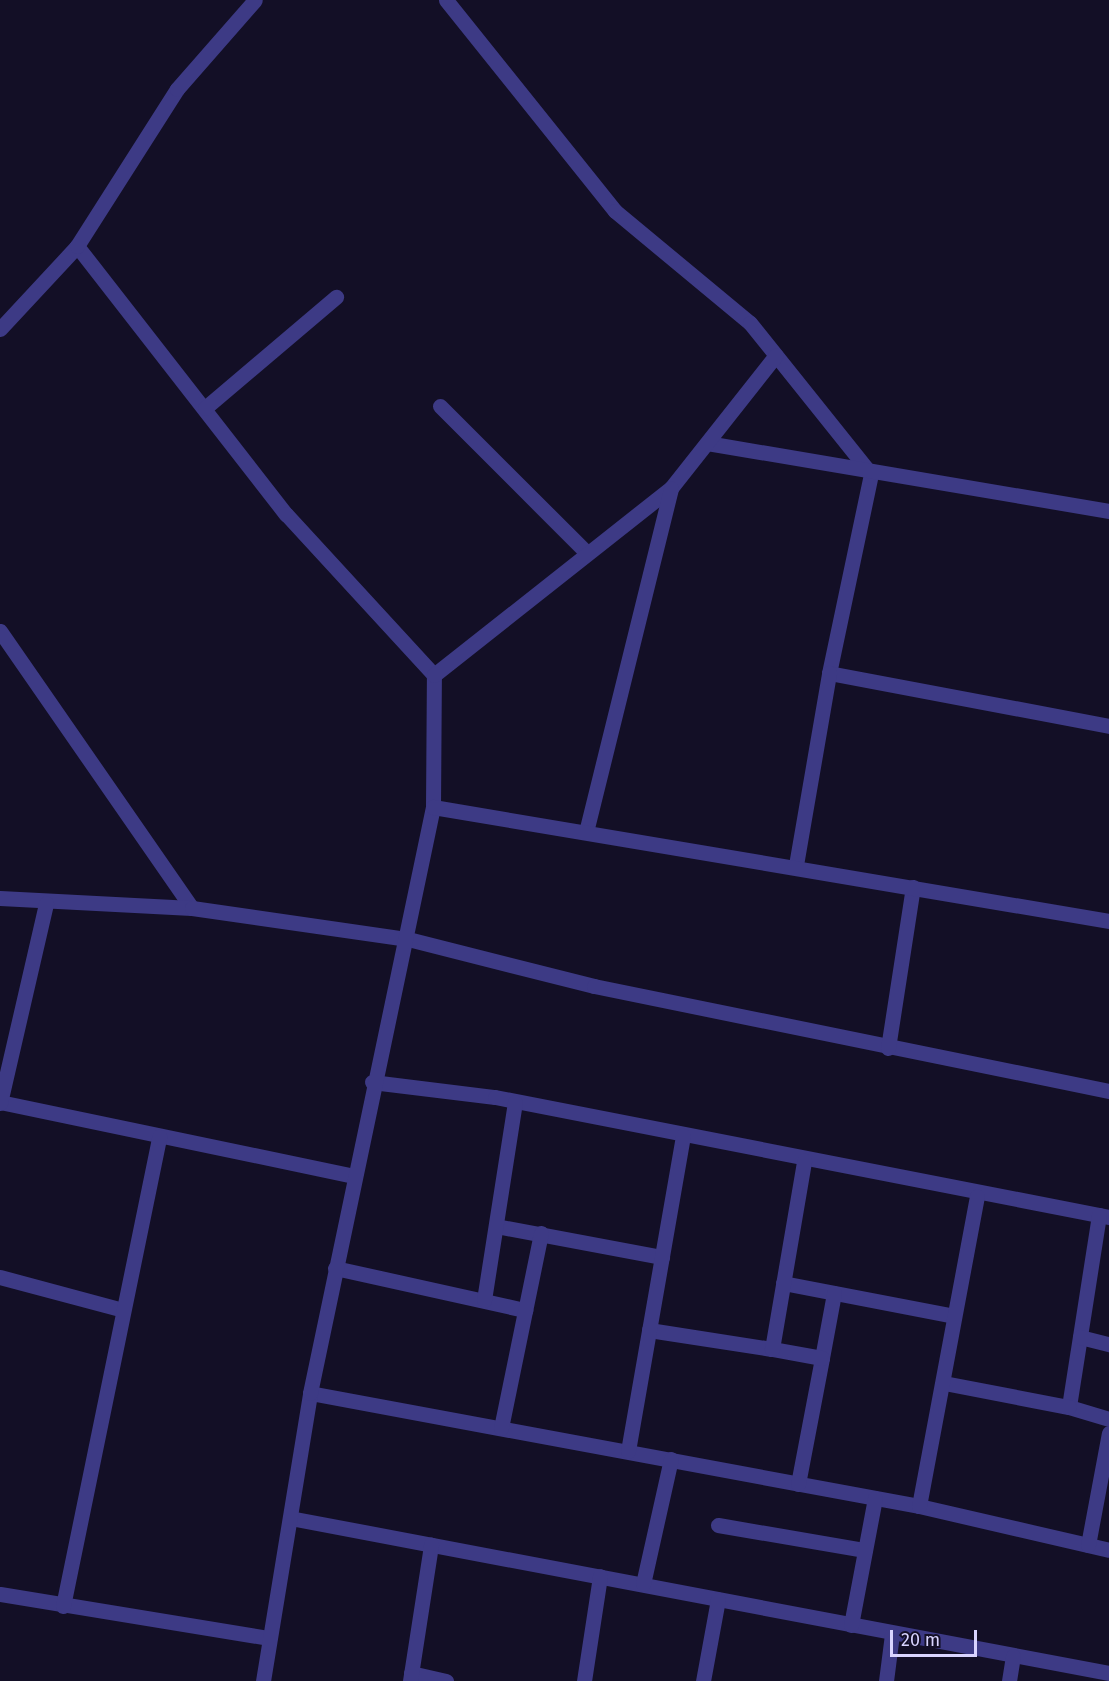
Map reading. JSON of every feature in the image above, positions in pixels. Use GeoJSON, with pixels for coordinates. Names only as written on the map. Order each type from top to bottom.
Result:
{"type":"FeatureCollection","features":[{"type":"Feature","properties":{"kind":"street"},"geometry":{"type":"LineString","coordinates":[[0,329],[77,246],[177,89],[255,0]]}},
{"type":"Feature","properties":{"kind":"street"},"geometry":{"type":"LineString","coordinates":[[446,0],[615,211],[750,323],[871,474]]}},
{"type":"Feature","properties":{"kind":"street"},"geometry":{"type":"LineString","coordinates":[[77,246],[286,514],[434,675],[434,807],[408,939],[372,1082],[310,1393],[263,1681]]}},
{"type":"Feature","properties":{"kind":"street"},"geometry":{"type":"LineString","coordinates":[[205,408],[336,297]]}},
{"type":"Feature","properties":{"kind":"street"},"geometry":{"type":"LineString","coordinates":[[434,675],[586,552],[671,488],[776,355]]}},
{"type":"Feature","properties":{"kind":"street"},"geometry":{"type":"LineString","coordinates":[[440,406],[586,552]]}},
{"type":"Feature","properties":{"kind":"street"},"geometry":{"type":"LineString","coordinates":[[707,443],[871,474],[1109,511]]}},
{"type":"Feature","properties":{"kind":"street"},"geometry":{"type":"LineString","coordinates":[[796,865],[829,673],[871,474]]}},
{"type":"Feature","properties":{"kind":"street"},"geometry":{"type":"LineString","coordinates":[[586,832],[671,488]]}},
{"type":"Feature","properties":{"kind":"street"},"geometry":{"type":"LineString","coordinates":[[0,631],[192,908]]}},
{"type":"Feature","properties":{"kind":"street"},"geometry":{"type":"LineString","coordinates":[[829,673],[1109,726]]}},
{"type":"Feature","properties":{"kind":"street"},"geometry":{"type":"LineString","coordinates":[[434,807],[796,865],[913,888],[1109,921]]}},
{"type":"Feature","properties":{"kind":"street"},"geometry":{"type":"LineString","coordinates":[[888,1048],[913,888]]}},
{"type":"Feature","properties":{"kind":"street"},"geometry":{"type":"LineString","coordinates":[[0,898],[46,903],[192,908],[408,939],[594,986],[888,1048],[1109,1090]]}},
{"type":"Feature","properties":{"kind":"street"},"geometry":{"type":"LineString","coordinates":[[46,903],[0,1103],[353,1176]]}},
{"type":"Feature","properties":{"kind":"street"},"geometry":{"type":"LineString","coordinates":[[372,1082],[515,1102],[977,1196],[1104,1216],[1069,1407]]}},
{"type":"Feature","properties":{"kind":"street"},"geometry":{"type":"LineString","coordinates":[[484,1300],[515,1102]]}},
{"type":"Feature","properties":{"kind":"street"},"geometry":{"type":"LineString","coordinates":[[628,1451],[683,1136]]}},
{"type":"Feature","properties":{"kind":"street"},"geometry":{"type":"LineString","coordinates":[[63,1606],[159,1137]]}},
{"type":"Feature","properties":{"kind":"street"},"geometry":{"type":"LineString","coordinates":[[772,1350],[804,1161]]}},
{"type":"Feature","properties":{"kind":"street"},"geometry":{"type":"LineString","coordinates":[[919,1506],[944,1383],[977,1196]]}},
{"type":"Feature","properties":{"kind":"street"},"geometry":{"type":"LineString","coordinates":[[496,1226],[662,1257]]}},
{"type":"Feature","properties":{"kind":"street"},"geometry":{"type":"LineString","coordinates":[[501,1428],[541,1233]]}},
{"type":"Feature","properties":{"kind":"street"},"geometry":{"type":"LineString","coordinates":[[335,1268],[525,1310]]}},
{"type":"Feature","properties":{"kind":"street"},"geometry":{"type":"LineString","coordinates":[[0,1277],[123,1310]]}},
{"type":"Feature","properties":{"kind":"street"},"geometry":{"type":"LineString","coordinates":[[783,1283],[954,1316]]}},
{"type":"Feature","properties":{"kind":"street"},"geometry":{"type":"LineString","coordinates":[[798,1484],[834,1293]]}},
{"type":"Feature","properties":{"kind":"street"},"geometry":{"type":"LineString","coordinates":[[649,1330],[822,1358]]}},
{"type":"Feature","properties":{"kind":"street"},"geometry":{"type":"LineString","coordinates":[[1080,1337],[1109,1344]]}},
{"type":"Feature","properties":{"kind":"street"},"geometry":{"type":"LineString","coordinates":[[944,1383],[1069,1407],[1109,1419]]}},
{"type":"Feature","properties":{"kind":"street"},"geometry":{"type":"LineString","coordinates":[[310,1393],[919,1506],[1109,1550]]}},
{"type":"Feature","properties":{"kind":"street"},"geometry":{"type":"LineString","coordinates":[[1088,1545],[1109,1433]]}},
{"type":"Feature","properties":{"kind":"street"},"geometry":{"type":"LineString","coordinates":[[643,1584],[671,1460]]}},
{"type":"Feature","properties":{"kind":"street"},"geometry":{"type":"LineString","coordinates":[[851,1625],[875,1498]]}},
{"type":"Feature","properties":{"kind":"street"},"geometry":{"type":"LineString","coordinates":[[290,1518],[643,1584],[892,1634],[1109,1673]]}},
{"type":"Feature","properties":{"kind":"street"},"geometry":{"type":"LineString","coordinates":[[718,1525],[865,1550]]}},
{"type":"Feature","properties":{"kind":"street"},"geometry":{"type":"LineString","coordinates":[[431,1545],[410,1677],[446,1681]]}},
{"type":"Feature","properties":{"kind":"street"},"geometry":{"type":"LineString","coordinates":[[584,1681],[600,1576]]}},
{"type":"Feature","properties":{"kind":"street"},"geometry":{"type":"LineString","coordinates":[[0,1594],[270,1638]]}},
{"type":"Feature","properties":{"kind":"street"},"geometry":{"type":"LineString","coordinates":[[703,1681],[718,1599]]}},
{"type":"Feature","properties":{"kind":"street"},"geometry":{"type":"LineString","coordinates":[[886,1681],[892,1634]]}},
{"type":"Feature","properties":{"kind":"street"},"geometry":{"type":"LineString","coordinates":[[1009,1681],[1013,1656]]}}]}
